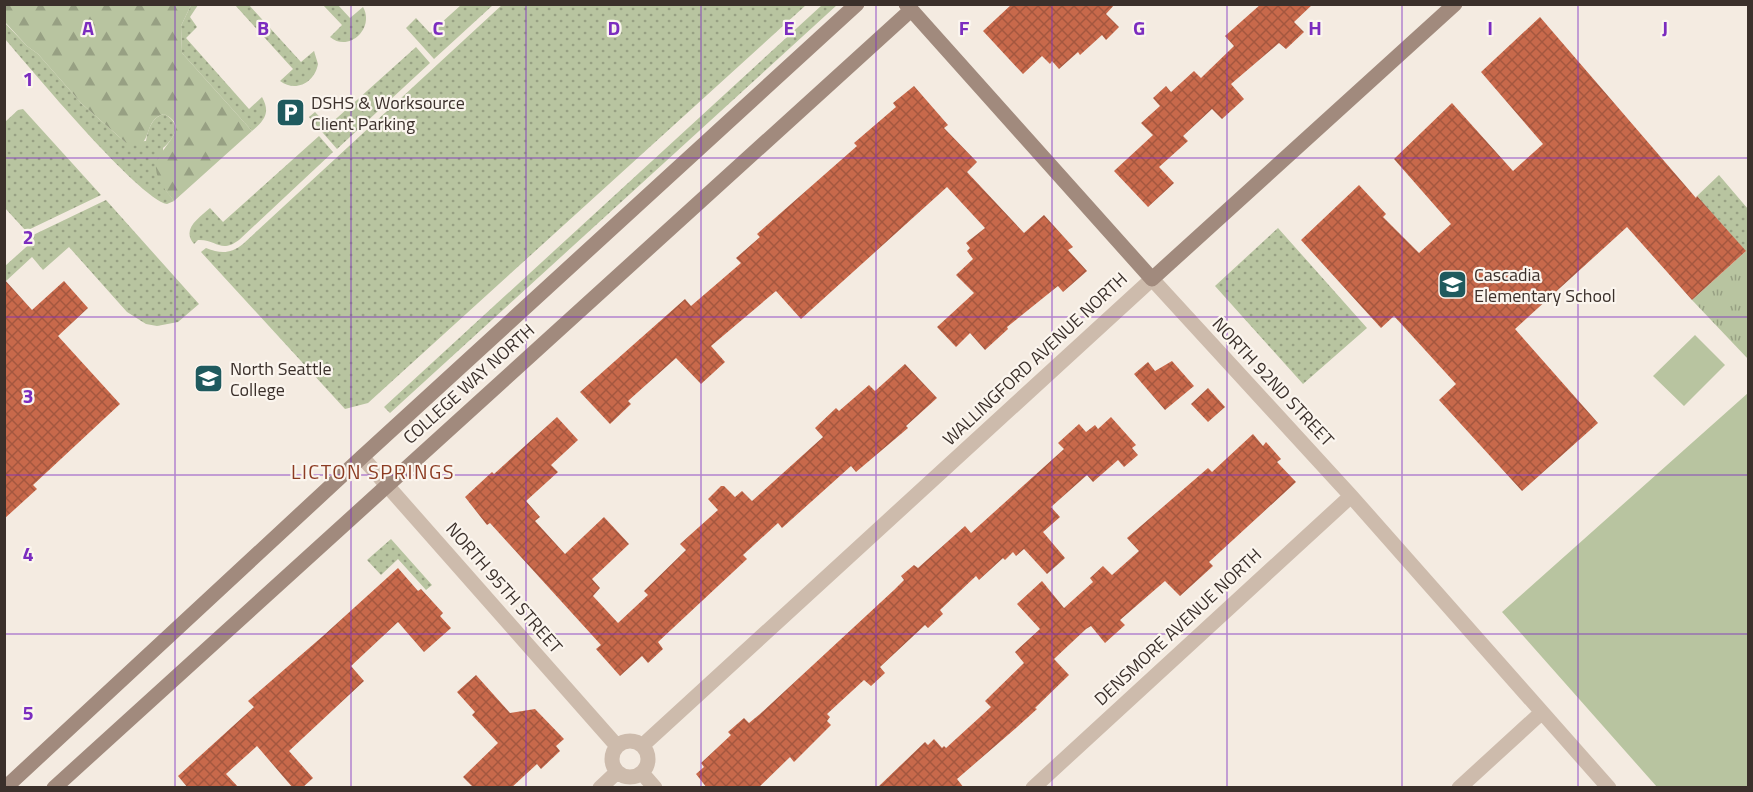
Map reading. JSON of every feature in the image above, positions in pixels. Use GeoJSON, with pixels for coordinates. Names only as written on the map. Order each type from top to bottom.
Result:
{"type":"FeatureCollection","features":[{"type":"Feature","properties":{"kind":"street","name":"COLLEGE WAY NORTH"},"geometry":{"type":"LineString","coordinates":[[5,788],[362,457],[857,4]]}},
{"type":"Feature","properties":{"kind":"street","name":"WALLINGFORD AVENUE NORTH"},"geometry":{"type":"LineString","coordinates":[[644,745],[1455,4]]}},
{"type":"Feature","properties":{"kind":"street","name":"COLLEGE WAY NORTH"},"geometry":{"type":"LineString","coordinates":[[54,788],[909,7]]}},
{"type":"Feature","properties":{"kind":"street","name":"NORTH 92ND STREET"},"geometry":{"type":"LineString","coordinates":[[909,7],[1152,279],[1351,496],[1609,788]]}},
{"type":"Feature","properties":{"kind":"street","name":"NORTH 95TH STREET"},"geometry":{"type":"LineString","coordinates":[[362,457],[617,746]]}},
{"type":"Feature","properties":{"kind":"street","name":"DENSMORE AVENUE NORTH"},"geometry":{"type":"LineString","coordinates":[[1033,788],[1351,496]]}},
{"type":"Feature","properties":{"kind":"street"},"geometry":{"type":"LineString","coordinates":[[1459,788],[1541,713]]}},
{"type":"Feature","properties":{"kind":"street"},"geometry":{"type":"LineString","coordinates":[[632,740],[644,745],[649,760],[642,773],[629,777],[617,772],[612,760],[617,746],[632,740]]}},
{"type":"Feature","properties":{"kind":"street"},"geometry":{"type":"LineString","coordinates":[[600,788],[617,772]]}},
{"type":"Feature","properties":{"kind":"street"},"geometry":{"type":"LineString","coordinates":[[642,773],[655,788]]}},
{"type":"Feature","properties":{"kind":"green space"},"geometry":{"type":"Polygon","coordinates":[[[503,4],[806,5],[368,403],[345,409],[201,252],[206,248],[221,252],[230,251],[243,244],[503,4]]]}},
{"type":"Feature","properties":{"kind":"green space"},"geometry":{"type":"Polygon","coordinates":[[[4,5],[191,5],[181,26],[182,53],[252,131],[174,201],[160,182],[156,169],[157,161],[175,132],[176,126],[173,120],[164,114],[157,117],[141,144],[125,142],[82,104],[38,54],[27,46],[5,22],[4,5]]]}},
{"type":"Feature","properties":{"kind":"green space"},"geometry":{"type":"Polygon","coordinates":[[[191,5],[198,5],[190,17],[197,27],[186,38],[249,109],[262,97],[265,103],[265,116],[252,131],[182,53],[181,26],[191,5]]]}},
{"type":"Feature","properties":{"kind":"green space"},"geometry":{"type":"Polygon","coordinates":[[[235,5],[249,5],[301,62],[314,51],[318,64],[313,76],[298,86],[280,81],[293,69],[235,5]]]}},
{"type":"Feature","properties":{"kind":"green space"},"geometry":{"type":"Polygon","coordinates":[[[323,5],[338,5],[350,18],[363,7],[366,23],[363,30],[352,40],[345,42],[330,37],[342,25],[323,5]]]}},
{"type":"Feature","properties":{"kind":"green space"},"geometry":{"type":"Polygon","coordinates":[[[461,5],[493,5],[434,59],[406,28],[416,18],[430,33],[461,5]]]}},
{"type":"Feature","properties":{"kind":"green space"},"geometry":{"type":"Polygon","coordinates":[[[822,5],[837,5],[390,413],[384,407],[822,5]]]}},
{"type":"Feature","properties":{"kind":"green space"},"geometry":{"type":"Polygon","coordinates":[[[4,22],[38,54],[82,104],[125,142],[146,141],[149,128],[156,118],[164,114],[170,118],[175,126],[174,135],[163,148],[165,189],[174,201],[167,204],[153,197],[110,157],[5,39],[4,22]]]}},
{"type":"Feature","properties":{"kind":"green space"},"geometry":{"type":"Polygon","coordinates":[[[416,47],[430,63],[337,149],[309,117],[315,112],[328,126],[416,47]]]}},
{"type":"Feature","properties":{"kind":"green space"},"geometry":{"type":"Polygon","coordinates":[[[23,109],[101,195],[26,231],[4,207],[5,122],[18,110],[23,109]]]}},
{"type":"Feature","properties":{"kind":"green space"},"geometry":{"type":"Polygon","coordinates":[[[319,136],[333,152],[239,240],[227,246],[204,240],[198,240],[194,244],[189,233],[190,229],[210,208],[223,222],[319,136]]]}},
{"type":"Feature","properties":{"kind":"green space"},"geometry":{"type":"Polygon","coordinates":[[[1719,175],[1748,209],[1748,254],[1697,196],[1719,175]]]}},
{"type":"Feature","properties":{"kind":"green space"},"geometry":{"type":"Polygon","coordinates":[[[106,200],[199,304],[178,322],[157,326],[146,324],[127,312],[69,247],[43,270],[32,257],[6,281],[5,266],[34,240],[31,236],[106,200]]]}},
{"type":"Feature","properties":{"kind":"green space"},"geometry":{"type":"Polygon","coordinates":[[[1278,228],[1367,328],[1303,384],[1215,286],[1278,228]]]}},
{"type":"Feature","properties":{"kind":"green space"},"geometry":{"type":"Polygon","coordinates":[[[1746,251],[1748,254],[1748,359],[1692,300],[1746,251]]]}},
{"type":"Feature","properties":{"kind":"green space"},"geometry":{"type":"Polygon","coordinates":[[[1695,335],[1725,365],[1684,406],[1653,376],[1695,335]]]}},
{"type":"Feature","properties":{"kind":"green space"},"geometry":{"type":"Polygon","coordinates":[[[1748,393],[1748,787],[1657,787],[1502,612],[1748,393]]]}},
{"type":"Feature","properties":{"kind":"green space"},"geometry":{"type":"Polygon","coordinates":[[[391,539],[432,585],[426,590],[398,559],[381,575],[367,560],[391,539]]]}},
{"type":"Feature","properties":{"kind":"building"},"geometry":{"type":"Polygon","coordinates":[[[1012,4],[1115,4],[1106,14],[1119,27],[1106,40],[1102,35],[1080,55],[1078,52],[1059,69],[1052,61],[1050,64],[1042,56],[1023,74],[983,31],[1012,4]]]}},
{"type":"Feature","properties":{"kind":"building"},"geometry":{"type":"Polygon","coordinates":[[[1261,4],[1313,4],[1294,22],[1304,32],[1286,49],[1279,43],[1231,84],[1244,99],[1222,119],[1212,109],[1183,136],[1188,141],[1159,167],[1174,183],[1148,207],[1114,171],[1153,135],[1141,123],[1160,106],[1153,98],[1166,86],[1171,92],[1194,71],[1201,78],[1234,46],[1225,36],[1261,4]]]}},
{"type":"Feature","properties":{"kind":"building","name":"Cascadia Elementary School"},"geometry":{"type":"Polygon","coordinates":[[[1540,17],[1696,198],[1697,196],[1746,251],[1692,300],[1627,227],[1515,329],[1598,423],[1522,491],[1439,400],[1456,384],[1394,316],[1381,328],[1301,240],[1359,185],[1386,214],[1383,217],[1419,253],[1451,224],[1394,159],[1452,103],[1513,171],[1543,144],[1481,72],[1540,17]]]}},
{"type":"Feature","properties":{"kind":"building"},"geometry":{"type":"Polygon","coordinates":[[[914,86],[948,125],[944,128],[977,162],[967,172],[1024,233],[1044,215],[1073,247],[1068,250],[1087,271],[1063,292],[1058,286],[1007,327],[1008,329],[985,350],[970,333],[956,347],[937,327],[974,293],[956,275],[973,259],[967,251],[970,248],[966,243],[985,228],[947,187],[801,319],[776,291],[711,346],[725,362],[701,384],[676,358],[628,401],[631,404],[610,424],[580,392],[685,299],[691,306],[741,263],[736,258],[760,237],[757,234],[857,146],[854,143],[896,107],[893,103],[914,86]]]}},
{"type":"Feature","properties":{"kind":"building"},"geometry":{"type":"Polygon","coordinates":[[[4,279],[32,310],[64,281],[88,308],[58,336],[120,404],[33,485],[37,489],[4,519],[4,279]]]}},
{"type":"Feature","properties":{"kind":"building"},"geometry":{"type":"Polygon","coordinates":[[[1172,361],[1194,386],[1165,410],[1134,374],[1148,362],[1155,371],[1172,361]]]}},
{"type":"Feature","properties":{"kind":"building"},"geometry":{"type":"Polygon","coordinates":[[[905,364],[937,398],[906,426],[908,428],[856,472],[851,466],[782,528],[778,523],[743,555],[747,559],[658,642],[663,649],[648,663],[642,656],[620,676],[596,649],[601,645],[490,523],[487,525],[465,497],[557,417],[578,440],[551,465],[558,472],[526,501],[540,517],[535,521],[565,554],[604,517],[629,544],[592,579],[600,588],[593,596],[618,623],[648,595],[644,591],[686,550],[680,544],[718,510],[708,499],[721,486],[724,486],[735,497],[742,491],[752,501],[823,437],[815,428],[836,408],[839,411],[869,385],[875,391],[905,364]]]}},
{"type":"Feature","properties":{"kind":"building"},"geometry":{"type":"Polygon","coordinates":[[[1208,388],[1225,407],[1208,422],[1191,404],[1208,388]]]}},
{"type":"Feature","properties":{"kind":"building"},"geometry":{"type":"Polygon","coordinates":[[[1111,417],[1136,445],[1132,448],[1138,455],[1124,467],[1118,460],[1093,482],[1087,475],[1051,507],[1060,517],[1043,532],[1065,558],[1047,574],[1024,549],[1016,556],[1013,552],[1005,560],[1003,558],[979,580],[976,576],[940,610],[943,614],[928,628],[925,625],[880,667],[885,673],[871,686],[864,680],[827,714],[830,717],[827,721],[831,725],[794,762],[790,757],[758,788],[707,788],[696,774],[704,767],[701,763],[731,735],[728,732],[744,718],[749,723],[760,714],[894,590],[904,580],[901,576],[914,565],[918,568],[965,526],[971,533],[1064,449],[1058,443],[1079,424],[1086,432],[1095,425],[1098,429],[1111,417]]]}},
{"type":"Feature","properties":{"kind":"building"},"geometry":{"type":"Polygon","coordinates":[[[1253,434],[1263,446],[1266,442],[1281,459],[1277,462],[1296,482],[1209,562],[1213,566],[1180,596],[1165,581],[1120,620],[1125,625],[1105,643],[1091,626],[1086,629],[1054,659],[1069,675],[1035,708],[1037,709],[957,779],[964,788],[877,788],[925,742],[928,745],[934,739],[942,748],[944,746],[946,748],[991,707],[985,701],[1024,663],[1015,652],[1040,629],[1017,604],[1042,581],[1064,608],[1093,582],[1090,578],[1103,566],[1112,575],[1139,551],[1127,538],[1208,468],[1212,472],[1253,434]]]}},
{"type":"Feature","properties":{"kind":"building"},"geometry":{"type":"Polygon","coordinates":[[[398,568],[418,591],[421,589],[443,613],[440,616],[451,628],[424,652],[398,622],[351,666],[364,681],[289,751],[313,778],[302,788],[293,788],[257,746],[226,774],[239,788],[188,788],[178,776],[254,707],[248,701],[398,568]]]}},
{"type":"Feature","properties":{"kind":"building"},"geometry":{"type":"Polygon","coordinates":[[[476,675],[510,713],[535,709],[564,739],[556,746],[560,751],[541,769],[537,764],[511,788],[474,788],[463,777],[498,743],[472,715],[475,712],[457,692],[476,675]]]}},
{"type":"Feature","properties":{"kind":"place","name":"DSHS & Worksource Client Parking"},"geometry":{"type":"Point","coordinates":[290,113]}},
{"type":"Feature","properties":{"kind":"place","name":"Cascadia Elementary School"},"geometry":{"type":"Point","coordinates":[1453,285]}},
{"type":"Feature","properties":{"kind":"place","name":"North Seattle College"},"geometry":{"type":"Point","coordinates":[209,379]}},
{"type":"Feature","properties":{"kind":"district","name":"LICTON SPRINGS"},"geometry":{"type":"Point","coordinates":[373,472]}}]}
